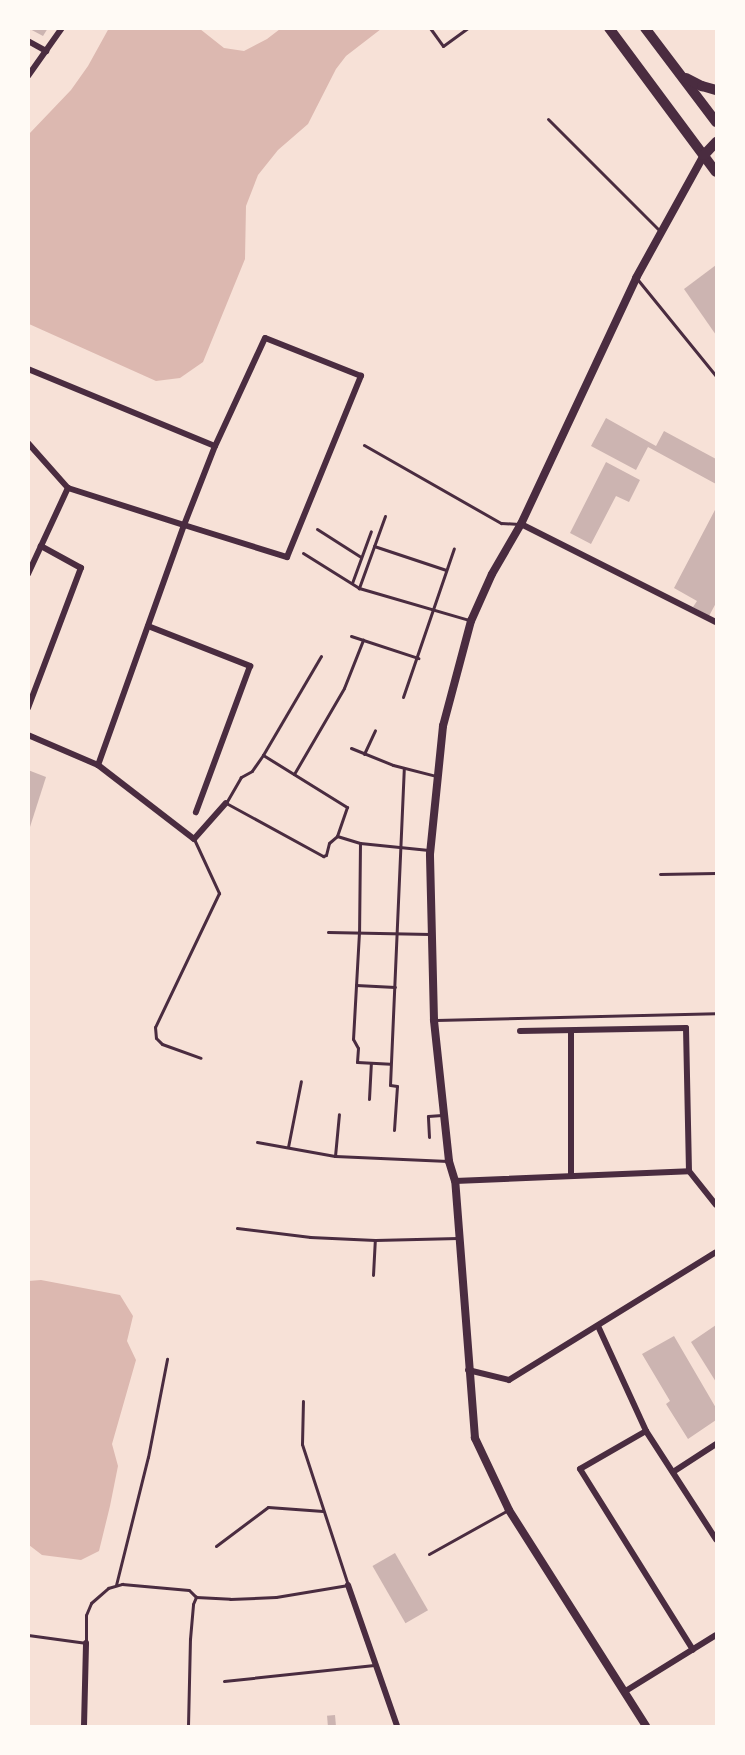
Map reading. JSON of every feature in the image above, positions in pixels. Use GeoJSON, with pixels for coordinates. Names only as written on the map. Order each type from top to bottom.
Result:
{"type":"FeatureCollection","features":[{"type":"Feature","properties":{"kind":"main road"},"geometry":{"type":"LineString","coordinates":[[609,28],[717,172]]}},
{"type":"Feature","properties":{"kind":"main road"},"geometry":{"type":"LineString","coordinates":[[645,28],[717,122]]}},
{"type":"Feature","properties":{"kind":"main road"},"geometry":{"type":"LineString","coordinates":[[677,72],[692,82],[717,90]]}},
{"type":"Feature","properties":{"kind":"main road"},"geometry":{"type":"LineString","coordinates":[[704,155],[717,142]]}},
{"type":"Feature","properties":{"kind":"street"},"geometry":{"type":"LineString","coordinates":[[28,76],[62,28]]}},
{"type":"Feature","properties":{"kind":"street"},"geometry":{"type":"LineString","coordinates":[[28,41],[46,51]]}},
{"type":"Feature","properties":{"kind":"street"},"geometry":{"type":"LineString","coordinates":[[646,1726],[509,1510],[475,1438],[455,1181],[449,1161],[434,1020],[431,850],[436,776],[443,726],[471,621],[492,574],[521,524],[636,278],[704,155]]}},
{"type":"Feature","properties":{"kind":"street"},"geometry":{"type":"LineString","coordinates":[[28,443],[68,488],[184,525],[287,557],[361,376],[265,338],[215,446],[184,525],[98,765]]}},
{"type":"Feature","properties":{"kind":"street"},"geometry":{"type":"LineString","coordinates":[[28,369],[215,446]]}},
{"type":"Feature","properties":{"kind":"street"},"geometry":{"type":"LineString","coordinates":[[28,574],[68,488]]}},
{"type":"Feature","properties":{"kind":"street"},"geometry":{"type":"LineString","coordinates":[[521,524],[717,622]]}},
{"type":"Feature","properties":{"kind":"street"},"geometry":{"type":"LineString","coordinates":[[28,708],[81,568],[41,546]]}},
{"type":"Feature","properties":{"kind":"street"},"geometry":{"type":"LineString","coordinates":[[148,626],[250,666],[196,812]]}},
{"type":"Feature","properties":{"kind":"street"},"geometry":{"type":"LineString","coordinates":[[28,735],[98,765],[194,839],[226,803]]}},
{"type":"Feature","properties":{"kind":"street"},"geometry":{"type":"LineString","coordinates":[[520,1031],[686,1029],[689,1171],[717,1205]]}},
{"type":"Feature","properties":{"kind":"street"},"geometry":{"type":"LineString","coordinates":[[571,1031],[571,1175]]}},
{"type":"Feature","properties":{"kind":"street"},"geometry":{"type":"LineString","coordinates":[[455,1181],[689,1171]]}},
{"type":"Feature","properties":{"kind":"street"},"geometry":{"type":"LineString","coordinates":[[468,1370],[509,1380],[717,1252]]}},
{"type":"Feature","properties":{"kind":"street"},"geometry":{"type":"LineString","coordinates":[[598,1326],[645,1431],[717,1539]]}},
{"type":"Feature","properties":{"kind":"street"},"geometry":{"type":"LineString","coordinates":[[645,1431],[580,1469],[693,1650]]}},
{"type":"Feature","properties":{"kind":"street"},"geometry":{"type":"LineString","coordinates":[[673,1472],[717,1444]]}},
{"type":"Feature","properties":{"kind":"street"},"geometry":{"type":"LineString","coordinates":[[348,1585],[397,1726]]}},
{"type":"Feature","properties":{"kind":"street"},"geometry":{"type":"LineString","coordinates":[[624,1692],[717,1635]]}},
{"type":"Feature","properties":{"kind":"street"},"geometry":{"type":"LineString","coordinates":[[84,1726],[86,1644]]}},
{"type":"Feature","properties":{"kind":"lane"},"geometry":{"type":"LineString","coordinates":[[430,28],[443,46],[468,28]]}},
{"type":"Feature","properties":{"kind":"lane"},"geometry":{"type":"LineString","coordinates":[[548,119],[661,233]]}},
{"type":"Feature","properties":{"kind":"lane"},"geometry":{"type":"LineString","coordinates":[[636,278],[717,376]]}},
{"type":"Feature","properties":{"kind":"lane"},"geometry":{"type":"LineString","coordinates":[[364,445],[501,523],[521,524]]}},
{"type":"Feature","properties":{"kind":"lane"},"geometry":{"type":"LineString","coordinates":[[359,588],[385,516]]}},
{"type":"Feature","properties":{"kind":"lane"},"geometry":{"type":"LineString","coordinates":[[317,529],[361,557]]}},
{"type":"Feature","properties":{"kind":"lane"},"geometry":{"type":"LineString","coordinates":[[352,583],[371,531]]}},
{"type":"Feature","properties":{"kind":"lane"},"geometry":{"type":"LineString","coordinates":[[374,546],[447,570]]}},
{"type":"Feature","properties":{"kind":"lane"},"geometry":{"type":"LineString","coordinates":[[403,697],[454,548]]}},
{"type":"Feature","properties":{"kind":"lane"},"geometry":{"type":"LineString","coordinates":[[303,553],[359,588],[471,621]]}},
{"type":"Feature","properties":{"kind":"lane"},"geometry":{"type":"LineString","coordinates":[[351,636],[418,657]]}},
{"type":"Feature","properties":{"kind":"lane"},"geometry":{"type":"LineString","coordinates":[[294,774],[344,688],[363,640]]}},
{"type":"Feature","properties":{"kind":"lane"},"geometry":{"type":"LineString","coordinates":[[263,755],[347,807],[337,836],[329,843],[326,855],[321,855],[226,803],[241,777],[252,771],[263,755],[321,657]]}},
{"type":"Feature","properties":{"kind":"lane"},"geometry":{"type":"LineString","coordinates":[[364,754],[375,730]]}},
{"type":"Feature","properties":{"kind":"lane"},"geometry":{"type":"LineString","coordinates":[[351,748],[404,768],[436,776]]}},
{"type":"Feature","properties":{"kind":"lane"},"geometry":{"type":"LineString","coordinates":[[394,1130],[397,1086],[390,1085],[404,768]]}},
{"type":"Feature","properties":{"kind":"lane"},"geometry":{"type":"LineString","coordinates":[[337,836],[360,843],[431,850]]}},
{"type":"Feature","properties":{"kind":"lane"},"geometry":{"type":"LineString","coordinates":[[194,839],[219,893],[155,1028],[156,1038],[162,1044],[201,1058]]}},
{"type":"Feature","properties":{"kind":"lane"},"geometry":{"type":"LineString","coordinates":[[360,843],[359,932],[352,1039],[358,1048],[357,1062],[391,1064]]}},
{"type":"Feature","properties":{"kind":"lane"},"geometry":{"type":"LineString","coordinates":[[660,874],[717,873]]}},
{"type":"Feature","properties":{"kind":"lane"},"geometry":{"type":"LineString","coordinates":[[328,932],[431,934]]}},
{"type":"Feature","properties":{"kind":"lane"},"geometry":{"type":"LineString","coordinates":[[356,986],[395,987]]}},
{"type":"Feature","properties":{"kind":"lane"},"geometry":{"type":"LineString","coordinates":[[434,1020],[717,1013]]}},
{"type":"Feature","properties":{"kind":"lane"},"geometry":{"type":"LineString","coordinates":[[369,1099],[370,1062]]}},
{"type":"Feature","properties":{"kind":"lane"},"geometry":{"type":"LineString","coordinates":[[288,1147],[300,1081]]}},
{"type":"Feature","properties":{"kind":"lane"},"geometry":{"type":"LineString","coordinates":[[334,1156],[339,1114]]}},
{"type":"Feature","properties":{"kind":"lane"},"geometry":{"type":"LineString","coordinates":[[429,1137],[428,1116],[444,1115]]}},
{"type":"Feature","properties":{"kind":"lane"},"geometry":{"type":"LineString","coordinates":[[257,1142],[334,1156],[449,1161]]}},
{"type":"Feature","properties":{"kind":"lane"},"geometry":{"type":"LineString","coordinates":[[237,1228],[310,1237],[375,1240],[460,1238]]}},
{"type":"Feature","properties":{"kind":"lane"},"geometry":{"type":"LineString","coordinates":[[373,1275],[375,1240]]}},
{"type":"Feature","properties":{"kind":"lane"},"geometry":{"type":"LineString","coordinates":[[116,1585],[148,1457],[167,1359]]}},
{"type":"Feature","properties":{"kind":"lane"},"geometry":{"type":"LineString","coordinates":[[28,1635],[86,1644],[86,1615],[91,1603],[97,1595],[116,1585],[189,1590],[196,1597],[276,1597],[348,1585],[302,1444],[303,1401]]}},
{"type":"Feature","properties":{"kind":"lane"},"geometry":{"type":"LineString","coordinates":[[216,1546],[268,1507],[323,1511]]}},
{"type":"Feature","properties":{"kind":"lane"},"geometry":{"type":"LineString","coordinates":[[429,1554],[509,1510]]}},
{"type":"Feature","properties":{"kind":"lane"},"geometry":{"type":"LineString","coordinates":[[188,1726],[191,1627],[193,1604],[196,1597]]}},
{"type":"Feature","properties":{"kind":"lane"},"geometry":{"type":"LineString","coordinates":[[225,1681],[376,1665]]}},
{"type":"Feature","properties":{"kind":"shaded area"},"geometry":{"type":"Polygon","coordinates":[[[109,28],[200,29],[224,48],[244,51],[280,29],[381,29],[346,56],[336,69],[308,124],[278,150],[258,175],[246,206],[245,259],[203,362],[180,378],[156,381],[29,324],[29,134],[71,90],[88,66],[109,28]]]}},
{"type":"Feature","properties":{"kind":"shaded area"},"geometry":{"type":"Polygon","coordinates":[[[41,1280],[120,1295],[133,1316],[127,1341],[136,1360],[112,1444],[118,1466],[110,1506],[99,1551],[81,1560],[42,1555],[29,1545],[28,1281],[41,1280]]]}},
{"type":"Feature","properties":{"kind":"building"},"geometry":{"type":"Polygon","coordinates":[[[28,28],[48,28],[43,36],[28,28]]]}},
{"type":"Feature","properties":{"kind":"building"},"geometry":{"type":"Polygon","coordinates":[[[716,265],[716,335],[684,289],[716,265]]]}},
{"type":"Feature","properties":{"kind":"building"},"geometry":{"type":"Polygon","coordinates":[[[606,418],[656,446],[664,431],[716,459],[716,484],[648,447],[636,470],[591,446],[606,418]]]}},
{"type":"Feature","properties":{"kind":"building"},"geometry":{"type":"Polygon","coordinates":[[[606,462],[640,480],[629,502],[616,496],[591,544],[570,533],[606,462]]]}},
{"type":"Feature","properties":{"kind":"building"},"geometry":{"type":"Polygon","coordinates":[[[716,508],[716,603],[709,616],[693,607],[697,601],[674,588],[716,508]]]}},
{"type":"Feature","properties":{"kind":"building"},"geometry":{"type":"Polygon","coordinates":[[[28,770],[46,777],[29,830],[28,829],[28,770]]]}},
{"type":"Feature","properties":{"kind":"building"},"geometry":{"type":"Polygon","coordinates":[[[716,1325],[716,1382],[691,1342],[716,1325]]]}},
{"type":"Feature","properties":{"kind":"building"},"geometry":{"type":"Polygon","coordinates":[[[674,1336],[716,1408],[716,1420],[688,1439],[666,1404],[670,1401],[642,1354],[674,1336]]]}},
{"type":"Feature","properties":{"kind":"building"},"geometry":{"type":"Polygon","coordinates":[[[395,1553],[428,1610],[405,1623],[372,1566],[395,1553]]]}},
{"type":"Feature","properties":{"kind":"building"},"geometry":{"type":"Polygon","coordinates":[[[335,1715],[336,1726],[328,1726],[327,1716],[335,1715]]]}}]}
